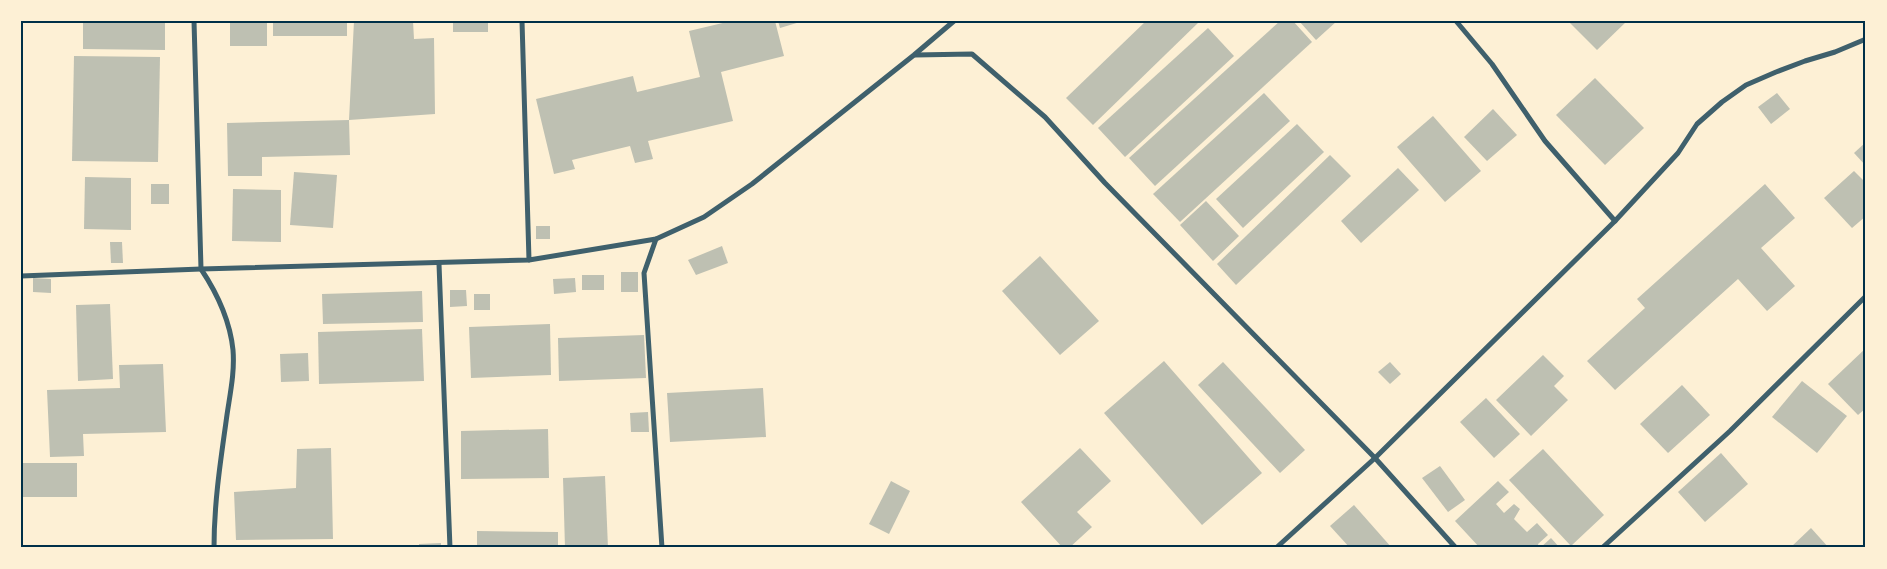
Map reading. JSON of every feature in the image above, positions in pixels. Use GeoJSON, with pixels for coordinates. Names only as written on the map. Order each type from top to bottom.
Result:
{"type":"FeatureCollection","features":[{"type":"Feature","properties":{"kind":"street"},"geometry":{"type":"LineString","coordinates":[[194,21],[201,269],[215,290],[227,322],[234,372],[217,485],[214,548]]}},
{"type":"Feature","properties":{"kind":"street"},"geometry":{"type":"LineString","coordinates":[[522,21],[529,260]]}},
{"type":"Feature","properties":{"kind":"street"},"geometry":{"type":"LineString","coordinates":[[21,276],[529,260],[656,239],[704,217],[752,184],[954,21]]}},
{"type":"Feature","properties":{"kind":"street"},"geometry":{"type":"LineString","coordinates":[[1456,21],[1492,64],[1545,140],[1615,221]]}},
{"type":"Feature","properties":{"kind":"street"},"geometry":{"type":"LineString","coordinates":[[1276,548],[1375,458],[1615,221],[1678,153],[1697,124],[1722,102],[1746,85],[1866,39]]}},
{"type":"Feature","properties":{"kind":"street"},"geometry":{"type":"LineString","coordinates":[[914,55],[972,54],[1045,117],[1105,183],[1375,458],[1456,548]]}},
{"type":"Feature","properties":{"kind":"street"},"geometry":{"type":"LineString","coordinates":[[656,239],[644,273],[662,548]]}},
{"type":"Feature","properties":{"kind":"street"},"geometry":{"type":"LineString","coordinates":[[439,264],[450,548]]}},
{"type":"Feature","properties":{"kind":"street"},"geometry":{"type":"LineString","coordinates":[[1602,548],[1730,431],[1866,296]]}},
{"type":"Feature","properties":{"kind":"building"},"geometry":{"type":"Polygon","coordinates":[[[83,21],[165,21],[165,50],[83,49],[83,21]]]}},
{"type":"Feature","properties":{"kind":"building"},"geometry":{"type":"Polygon","coordinates":[[[230,21],[267,21],[267,46],[230,46],[230,21]]]}},
{"type":"Feature","properties":{"kind":"building"},"geometry":{"type":"Polygon","coordinates":[[[273,21],[347,21],[347,36],[273,36],[273,21]]]}},
{"type":"Feature","properties":{"kind":"building"},"geometry":{"type":"Polygon","coordinates":[[[354,21],[413,21],[414,39],[434,38],[435,114],[349,120],[354,21]]]}},
{"type":"Feature","properties":{"kind":"building"},"geometry":{"type":"Polygon","coordinates":[[[453,21],[488,21],[488,32],[453,32],[453,21]]]}},
{"type":"Feature","properties":{"kind":"building"},"geometry":{"type":"Polygon","coordinates":[[[731,21],[775,21],[784,56],[721,72],[733,121],[648,141],[653,159],[635,163],[630,146],[572,160],[575,169],[554,174],[536,99],[633,76],[637,92],[700,77],[689,31],[731,21]]]}},
{"type":"Feature","properties":{"kind":"building"},"geometry":{"type":"Polygon","coordinates":[[[778,21],[800,21],[800,22],[780,28],[778,21]]]}},
{"type":"Feature","properties":{"kind":"building"},"geometry":{"type":"Polygon","coordinates":[[[1146,21],[1200,21],[1093,125],[1066,98],[1146,21]]]}},
{"type":"Feature","properties":{"kind":"building"},"geometry":{"type":"Polygon","coordinates":[[[1280,21],[1293,21],[1312,42],[1155,186],[1129,158],[1280,21]]]}},
{"type":"Feature","properties":{"kind":"building"},"geometry":{"type":"Polygon","coordinates":[[[1299,21],[1337,21],[1316,40],[1299,21]]]}},
{"type":"Feature","properties":{"kind":"building"},"geometry":{"type":"Polygon","coordinates":[[[1568,21],[1627,21],[1597,50],[1568,21]]]}},
{"type":"Feature","properties":{"kind":"building"},"geometry":{"type":"Polygon","coordinates":[[[1208,28],[1234,56],[1125,157],[1098,128],[1208,28]]]}},
{"type":"Feature","properties":{"kind":"building"},"geometry":{"type":"Polygon","coordinates":[[[74,56],[160,57],[158,162],[72,161],[74,56]]]}},
{"type":"Feature","properties":{"kind":"building"},"geometry":{"type":"Polygon","coordinates":[[[1595,78],[1644,128],[1605,165],[1556,115],[1595,78]]]}},
{"type":"Feature","properties":{"kind":"building"},"geometry":{"type":"Polygon","coordinates":[[[1264,93],[1290,121],[1180,222],[1153,194],[1264,93]]]}},
{"type":"Feature","properties":{"kind":"building"},"geometry":{"type":"Polygon","coordinates":[[[1777,93],[1790,109],[1771,124],[1758,107],[1777,93]]]}},
{"type":"Feature","properties":{"kind":"building"},"geometry":{"type":"Polygon","coordinates":[[[1493,109],[1517,135],[1487,161],[1464,137],[1493,109]]]}},
{"type":"Feature","properties":{"kind":"building"},"geometry":{"type":"Polygon","coordinates":[[[21,116],[23,116],[23,155],[21,155],[21,116]]]}},
{"type":"Feature","properties":{"kind":"building"},"geometry":{"type":"Polygon","coordinates":[[[1433,116],[1481,171],[1445,202],[1397,147],[1433,116]]]}},
{"type":"Feature","properties":{"kind":"building"},"geometry":{"type":"Polygon","coordinates":[[[349,120],[350,155],[262,157],[262,176],[228,176],[227,123],[349,120]]]}},
{"type":"Feature","properties":{"kind":"building"},"geometry":{"type":"Polygon","coordinates":[[[1297,124],[1324,152],[1243,228],[1216,199],[1297,124]]]}},
{"type":"Feature","properties":{"kind":"building"},"geometry":{"type":"Polygon","coordinates":[[[1866,142],[1866,166],[1854,153],[1866,142]]]}},
{"type":"Feature","properties":{"kind":"building"},"geometry":{"type":"Polygon","coordinates":[[[1330,155],[1351,176],[1236,285],[1217,264],[1330,155]]]}},
{"type":"Feature","properties":{"kind":"building"},"geometry":{"type":"Polygon","coordinates":[[[1398,168],[1419,190],[1361,243],[1341,221],[1398,168]]]}},
{"type":"Feature","properties":{"kind":"building"},"geometry":{"type":"Polygon","coordinates":[[[1854,171],[1866,183],[1866,216],[1852,228],[1824,198],[1854,171]]]}},
{"type":"Feature","properties":{"kind":"building"},"geometry":{"type":"Polygon","coordinates":[[[294,172],[337,175],[333,228],[290,225],[294,172]]]}},
{"type":"Feature","properties":{"kind":"building"},"geometry":{"type":"Polygon","coordinates":[[[85,177],[131,178],[131,230],[84,229],[85,177]]]}},
{"type":"Feature","properties":{"kind":"building"},"geometry":{"type":"Polygon","coordinates":[[[151,184],[169,184],[169,204],[151,204],[151,184]]]}},
{"type":"Feature","properties":{"kind":"building"},"geometry":{"type":"Polygon","coordinates":[[[1765,184],[1795,218],[1761,248],[1795,286],[1767,311],[1738,279],[1615,390],[1587,361],[1645,308],[1637,299],[1765,184]]]}},
{"type":"Feature","properties":{"kind":"building"},"geometry":{"type":"Polygon","coordinates":[[[233,189],[281,190],[281,242],[232,241],[233,189]]]}},
{"type":"Feature","properties":{"kind":"building"},"geometry":{"type":"Polygon","coordinates":[[[1206,201],[1239,236],[1213,261],[1180,225],[1206,201]]]}},
{"type":"Feature","properties":{"kind":"building"},"geometry":{"type":"Polygon","coordinates":[[[536,226],[550,226],[550,239],[536,239],[536,226]]]}},
{"type":"Feature","properties":{"kind":"building"},"geometry":{"type":"Polygon","coordinates":[[[110,242],[122,242],[123,263],[111,263],[110,242]]]}},
{"type":"Feature","properties":{"kind":"building"},"geometry":{"type":"Polygon","coordinates":[[[722,246],[728,263],[696,275],[688,260],[722,246]]]}},
{"type":"Feature","properties":{"kind":"building"},"geometry":{"type":"Polygon","coordinates":[[[1040,256],[1099,321],[1060,355],[1002,291],[1040,256]]]}},
{"type":"Feature","properties":{"kind":"building"},"geometry":{"type":"Polygon","coordinates":[[[621,272],[638,272],[638,292],[621,292],[621,272]]]}},
{"type":"Feature","properties":{"kind":"building"},"geometry":{"type":"Polygon","coordinates":[[[582,275],[604,275],[604,290],[582,290],[582,275]]]}},
{"type":"Feature","properties":{"kind":"building"},"geometry":{"type":"Polygon","coordinates":[[[33,278],[51,279],[51,293],[33,292],[33,278]]]}},
{"type":"Feature","properties":{"kind":"building"},"geometry":{"type":"Polygon","coordinates":[[[575,278],[576,292],[554,294],[553,279],[575,278]]]}},
{"type":"Feature","properties":{"kind":"building"},"geometry":{"type":"Polygon","coordinates":[[[450,290],[466,290],[467,306],[450,307],[450,290]]]}},
{"type":"Feature","properties":{"kind":"building"},"geometry":{"type":"Polygon","coordinates":[[[422,291],[423,322],[323,324],[322,294],[422,291]]]}},
{"type":"Feature","properties":{"kind":"building"},"geometry":{"type":"Polygon","coordinates":[[[474,294],[490,294],[490,310],[474,310],[474,294]]]}},
{"type":"Feature","properties":{"kind":"building"},"geometry":{"type":"Polygon","coordinates":[[[110,304],[113,379],[78,381],[76,305],[110,304]]]}},
{"type":"Feature","properties":{"kind":"building"},"geometry":{"type":"Polygon","coordinates":[[[550,324],[551,375],[471,378],[469,327],[550,324]]]}},
{"type":"Feature","properties":{"kind":"building"},"geometry":{"type":"Polygon","coordinates":[[[422,329],[424,381],[319,384],[318,332],[422,329]]]}},
{"type":"Feature","properties":{"kind":"building"},"geometry":{"type":"Polygon","coordinates":[[[644,335],[646,378],[559,381],[558,338],[644,335]]]}},
{"type":"Feature","properties":{"kind":"building"},"geometry":{"type":"Polygon","coordinates":[[[1866,348],[1866,408],[1858,415],[1828,384],[1866,348]]]}},
{"type":"Feature","properties":{"kind":"building"},"geometry":{"type":"Polygon","coordinates":[[[308,353],[309,381],[281,382],[280,354],[308,353]]]}},
{"type":"Feature","properties":{"kind":"building"},"geometry":{"type":"Polygon","coordinates":[[[1543,355],[1564,376],[1554,386],[1568,400],[1531,436],[1496,400],[1543,355]]]}},
{"type":"Feature","properties":{"kind":"building"},"geometry":{"type":"Polygon","coordinates":[[[1164,361],[1262,473],[1202,525],[1104,413],[1164,361]]]}},
{"type":"Feature","properties":{"kind":"building"},"geometry":{"type":"Polygon","coordinates":[[[1223,362],[1305,450],[1280,473],[1198,385],[1223,362]]]}},
{"type":"Feature","properties":{"kind":"building"},"geometry":{"type":"Polygon","coordinates":[[[1390,362],[1401,374],[1390,384],[1378,372],[1390,362]]]}},
{"type":"Feature","properties":{"kind":"building"},"geometry":{"type":"Polygon","coordinates":[[[163,364],[166,432],[83,434],[84,456],[50,457],[47,390],[120,388],[119,365],[163,364]]]}},
{"type":"Feature","properties":{"kind":"building"},"geometry":{"type":"Polygon","coordinates":[[[1802,381],[1847,416],[1817,453],[1772,417],[1802,381]]]}},
{"type":"Feature","properties":{"kind":"building"},"geometry":{"type":"Polygon","coordinates":[[[1682,385],[1710,415],[1668,453],[1640,424],[1682,385]]]}},
{"type":"Feature","properties":{"kind":"building"},"geometry":{"type":"Polygon","coordinates":[[[763,388],[766,437],[670,442],[667,393],[763,388]]]}},
{"type":"Feature","properties":{"kind":"building"},"geometry":{"type":"Polygon","coordinates":[[[1486,398],[1520,434],[1494,458],[1460,422],[1486,398]]]}},
{"type":"Feature","properties":{"kind":"building"},"geometry":{"type":"Polygon","coordinates":[[[648,412],[649,432],[631,432],[630,413],[648,412]]]}},
{"type":"Feature","properties":{"kind":"building"},"geometry":{"type":"Polygon","coordinates":[[[548,429],[549,478],[461,479],[461,431],[548,429]]]}},
{"type":"Feature","properties":{"kind":"building"},"geometry":{"type":"Polygon","coordinates":[[[331,448],[333,539],[236,540],[234,492],[296,488],[297,449],[331,448]]]}},
{"type":"Feature","properties":{"kind":"building"},"geometry":{"type":"Polygon","coordinates":[[[1080,448],[1111,481],[1077,512],[1092,527],[1069,548],[1063,548],[1021,502],[1080,448]]]}},
{"type":"Feature","properties":{"kind":"building"},"geometry":{"type":"Polygon","coordinates":[[[1543,449],[1604,515],[1571,546],[1509,480],[1543,449]]]}},
{"type":"Feature","properties":{"kind":"building"},"geometry":{"type":"Polygon","coordinates":[[[1721,453],[1748,484],[1705,522],[1678,492],[1721,453]]]}},
{"type":"Feature","properties":{"kind":"building"},"geometry":{"type":"Polygon","coordinates":[[[21,463],[77,463],[77,497],[21,497],[21,463]]]}},
{"type":"Feature","properties":{"kind":"building"},"geometry":{"type":"Polygon","coordinates":[[[1440,466],[1465,500],[1448,512],[1422,478],[1440,466]]]}},
{"type":"Feature","properties":{"kind":"building"},"geometry":{"type":"Polygon","coordinates":[[[605,476],[608,548],[565,548],[563,478],[605,476]]]}},
{"type":"Feature","properties":{"kind":"building"},"geometry":{"type":"Polygon","coordinates":[[[891,481],[910,491],[889,534],[869,524],[891,481]]]}},
{"type":"Feature","properties":{"kind":"building"},"geometry":{"type":"Polygon","coordinates":[[[1498,481],[1509,492],[1496,504],[1504,513],[1514,504],[1520,509],[1514,519],[1527,532],[1537,523],[1548,535],[1538,544],[1539,548],[1480,548],[1455,521],[1498,481]]]}},
{"type":"Feature","properties":{"kind":"building"},"geometry":{"type":"Polygon","coordinates":[[[1354,505],[1392,548],[1350,548],[1330,526],[1354,505]]]}},
{"type":"Feature","properties":{"kind":"building"},"geometry":{"type":"Polygon","coordinates":[[[1811,528],[1829,548],[1790,548],[1811,528]]]}},
{"type":"Feature","properties":{"kind":"building"},"geometry":{"type":"Polygon","coordinates":[[[477,531],[558,532],[558,548],[477,548],[477,531]]]}},
{"type":"Feature","properties":{"kind":"building"},"geometry":{"type":"Polygon","coordinates":[[[1551,538],[1560,548],[1540,548],[1551,538]]]}},
{"type":"Feature","properties":{"kind":"building"},"geometry":{"type":"Polygon","coordinates":[[[441,543],[441,548],[419,548],[419,544],[441,543]]]}}]}
